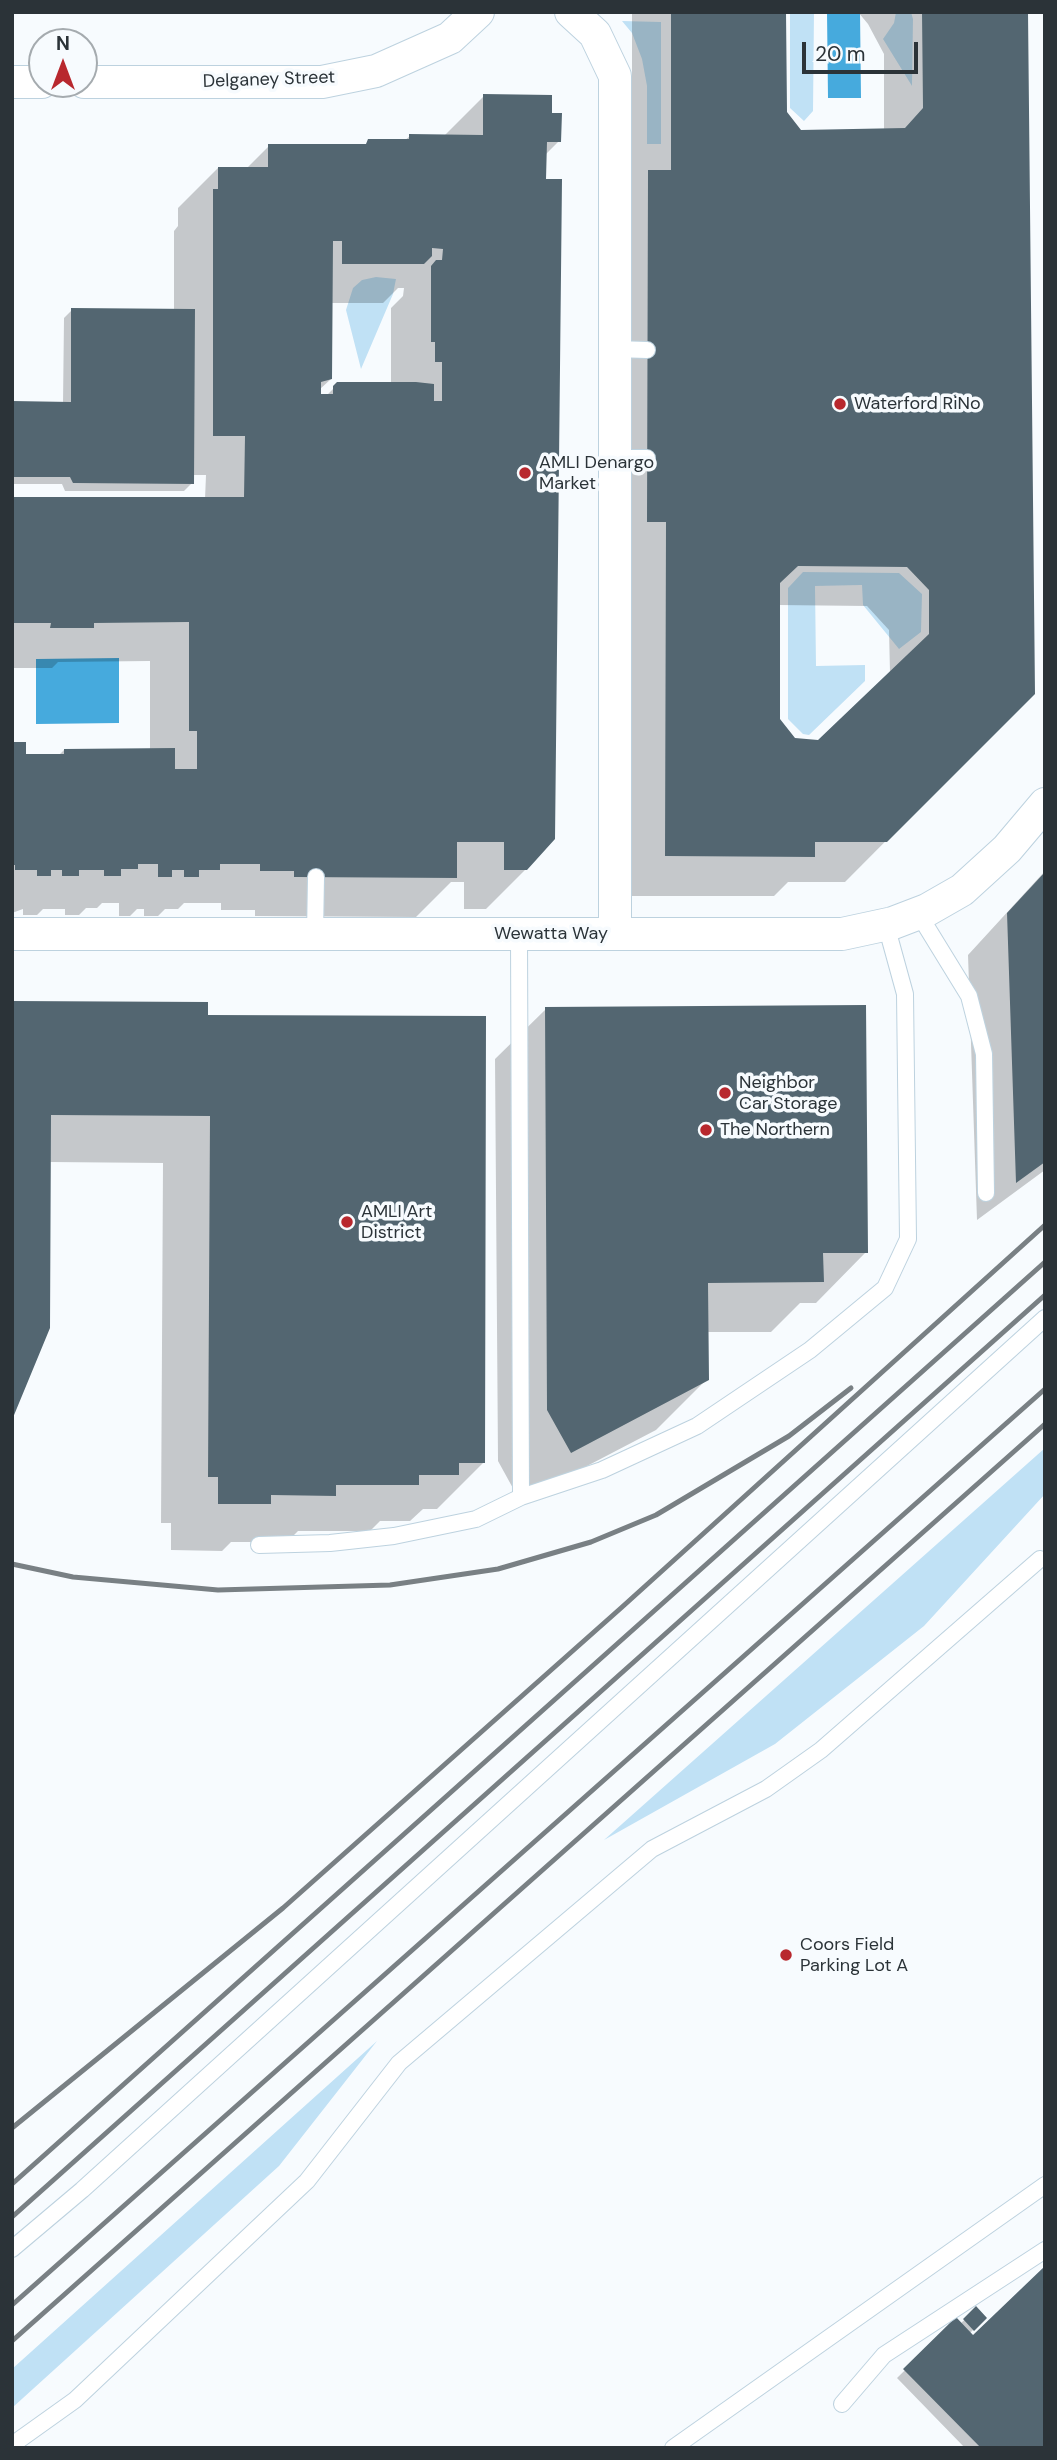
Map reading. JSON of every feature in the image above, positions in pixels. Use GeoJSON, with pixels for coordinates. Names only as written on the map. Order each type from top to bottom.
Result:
{"type":"FeatureCollection","features":[{"type":"Feature","properties":{"kind":"street","name":"Delganey Street"},"geometry":{"type":"LineString","coordinates":[[98,82],[322,82],[376,71],[438,44],[450,38],[478,12]]}},
{"type":"Feature","properties":{"kind":"street"},"geometry":{"type":"LineString","coordinates":[[571,12],[595,34],[615,76],[615,934]]}},
{"type":"Feature","properties":{"kind":"street","name":"Wewatta Way"},"geometry":{"type":"LineString","coordinates":[[12,934],[842,934],[886,925],[918,913],[962,890],[1007,849],[1045,804]]}},
{"type":"Feature","properties":{"kind":"lane"},"geometry":{"type":"LineString","coordinates":[[615,349],[648,350]]}},
{"type":"Feature","properties":{"kind":"lane"},"geometry":{"type":"LineString","coordinates":[[615,458],[648,458]]}},
{"type":"Feature","properties":{"kind":"lane"},"geometry":{"type":"LineString","coordinates":[[315,934],[316,877]]}},
{"type":"Feature","properties":{"kind":"lane"},"geometry":{"type":"LineString","coordinates":[[918,913],[969,996],[984,1054],[986,1193]]}},
{"type":"Feature","properties":{"kind":"lane"},"geometry":{"type":"LineString","coordinates":[[260,1545],[330,1543],[394,1536],[476,1519],[521,1497],[602,1470],[697,1426],[810,1350],[885,1288],[908,1239],[905,994],[886,925]]}},
{"type":"Feature","properties":{"kind":"lane"},"geometry":{"type":"LineString","coordinates":[[519,934],[521,1497]]}},
{"type":"Feature","properties":{"kind":"lane"},"geometry":{"type":"LineString","coordinates":[[12,2249],[82,2190],[1045,1318]]}},
{"type":"Feature","properties":{"kind":"lane"},"geometry":{"type":"LineString","coordinates":[[12,2445],[75,2400],[307,2181],[398,2063],[652,1849],[766,1788],[821,1750],[1043,1558]]}},
{"type":"Feature","properties":{"kind":"lane"},"geometry":{"type":"LineString","coordinates":[[673,2448],[1045,2185]]}},
{"type":"Feature","properties":{"kind":"lane"},"geometry":{"type":"LineString","coordinates":[[842,2404],[884,2354],[1045,2250]]}},
{"type":"Feature","properties":{"kind":"shaded area"},"geometry":{"type":"Polygon","coordinates":[[[790,12],[814,12],[813,111],[804,121],[790,108],[790,12]]]}},
{"type":"Feature","properties":{"kind":"shaded area"},"geometry":{"type":"Polygon","coordinates":[[[896,12],[911,12],[913,19],[912,86],[883,39],[894,23],[896,12]]]}},
{"type":"Feature","properties":{"kind":"shaded area"},"geometry":{"type":"Polygon","coordinates":[[[622,21],[661,22],[661,144],[647,144],[647,86],[642,59],[632,33],[622,21]]]}},
{"type":"Feature","properties":{"kind":"shaded area"},"geometry":{"type":"Polygon","coordinates":[[[376,277],[396,279],[393,294],[361,369],[346,310],[353,288],[362,280],[376,277]]]}},
{"type":"Feature","properties":{"kind":"shaded area"},"geometry":{"type":"Polygon","coordinates":[[[803,572],[899,573],[922,594],[921,632],[899,649],[863,605],[862,585],[815,586],[816,666],[865,665],[865,681],[809,735],[803,734],[788,719],[788,588],[803,572]]]}},
{"type":"Feature","properties":{"kind":"shaded area"},"geometry":{"type":"Polygon","coordinates":[[[1045,1448],[1045,1494],[924,1626],[775,1744],[604,1840],[1045,1448]]]}},
{"type":"Feature","properties":{"kind":"shaded area"},"geometry":{"type":"Polygon","coordinates":[[[377,2041],[279,2166],[12,2408],[12,2369],[377,2041]]]}},
{"type":"Feature","properties":{"kind":"water"},"geometry":{"type":"Polygon","coordinates":[[[827,12],[860,12],[861,98],[828,98],[827,12]]]}},
{"type":"Feature","properties":{"kind":"water"},"geometry":{"type":"Polygon","coordinates":[[[119,658],[119,723],[36,724],[36,659],[119,658]]]}},
{"type":"Feature","properties":{"kind":"building","name":"Waterford RiNo"},"geometry":{"type":"Polygon","coordinates":[[[671,12],[786,12],[787,112],[801,130],[905,128],[923,108],[922,12],[1028,12],[1035,694],[887,842],[815,842],[815,857],[665,856],[666,522],[647,522],[648,170],[671,170],[671,12]],[[798,566],[780,583],[780,719],[795,738],[818,740],[929,634],[929,590],[907,567],[798,566]]]}},
{"type":"Feature","properties":{"kind":"building","name":"AMLI Denargo Market"},"geometry":{"type":"Polygon","coordinates":[[[483,94],[552,95],[552,113],[562,113],[561,142],[547,142],[546,179],[562,179],[555,839],[527,870],[504,870],[504,842],[457,842],[457,878],[294,877],[294,871],[260,871],[260,864],[220,864],[220,870],[199,870],[199,877],[184,877],[184,870],[172,870],[172,877],[158,877],[158,864],[138,864],[138,869],[121,869],[121,876],[104,876],[104,870],[79,870],[79,876],[62,876],[62,870],[51,870],[51,876],[37,876],[37,870],[15,870],[15,865],[12,865],[12,742],[26,742],[26,754],[64,754],[64,749],[175,748],[175,769],[197,769],[197,731],[189,731],[189,622],[94,623],[94,628],[50,628],[51,623],[12,623],[12,497],[244,497],[245,436],[213,436],[213,189],[218,189],[218,167],[268,167],[268,144],[366,144],[368,139],[409,139],[409,134],[483,135],[483,94]],[[333,241],[332,379],[321,382],[321,394],[333,394],[333,386],[337,382],[416,382],[434,384],[434,401],[442,401],[442,362],[435,362],[435,342],[431,342],[431,266],[436,260],[442,260],[443,249],[432,248],[432,256],[424,264],[342,264],[342,241],[333,241]]]}},
{"type":"Feature","properties":{"kind":"building"},"geometry":{"type":"Polygon","coordinates":[[[71,308],[195,309],[194,484],[73,483],[70,477],[12,477],[12,401],[71,402],[71,308]]]}},
{"type":"Feature","properties":{"kind":"building"},"geometry":{"type":"Polygon","coordinates":[[[1045,872],[1045,1162],[1016,1183],[1007,913],[1045,872]]]}},
{"type":"Feature","properties":{"kind":"building","name":"AMLI Art District"},"geometry":{"type":"Polygon","coordinates":[[[12,1001],[208,1002],[208,1015],[486,1016],[485,1463],[459,1463],[459,1475],[419,1475],[419,1485],[336,1485],[336,1496],[271,1495],[271,1504],[218,1504],[218,1477],[208,1477],[210,1116],[51,1115],[50,1328],[12,1420],[12,1001]]]}},
{"type":"Feature","properties":{"kind":"building","name":"The Northern"},"geometry":{"type":"Polygon","coordinates":[[[866,1005],[868,1253],[823,1253],[824,1282],[708,1283],[709,1380],[571,1453],[547,1410],[545,1007],[866,1005]]]}},
{"type":"Feature","properties":{"kind":"building"},"geometry":{"type":"Polygon","coordinates":[[[1045,2266],[1045,2448],[981,2448],[903,2369],[956,2317],[973,2335],[1045,2266]]]}},
{"type":"Feature","properties":{"kind":"building"},"geometry":{"type":"Polygon","coordinates":[[[976,2306],[987,2318],[974,2331],[963,2319],[976,2306]]]}},
{"type":"Feature","properties":{"kind":"railway"},"geometry":{"type":"LineString","coordinates":[[12,2128],[283,1908],[621,1608],[1045,1225]]}},
{"type":"Feature","properties":{"kind":"railway"},"geometry":{"type":"LineString","coordinates":[[12,2184],[1045,1262]]}},
{"type":"Feature","properties":{"kind":"railway"},"geometry":{"type":"LineString","coordinates":[[12,2217],[1045,1295]]}},
{"type":"Feature","properties":{"kind":"railway"},"geometry":{"type":"LineString","coordinates":[[12,1564],[73,1577],[218,1590],[390,1585],[498,1569],[591,1542],[656,1515],[789,1436],[851,1388]]}},
{"type":"Feature","properties":{"kind":"railway"},"geometry":{"type":"LineString","coordinates":[[12,2305],[1045,1389]]}},
{"type":"Feature","properties":{"kind":"railway"},"geometry":{"type":"LineString","coordinates":[[12,2341],[1045,1424]]}},
{"type":"Feature","properties":{"kind":"place","name":"Waterford RiNo"},"geometry":{"type":"Point","coordinates":[840,404]}},
{"type":"Feature","properties":{"kind":"place","name":"AMLI Denargo Market"},"geometry":{"type":"Point","coordinates":[525,473]}},
{"type":"Feature","properties":{"kind":"place","name":"Neighbor Car Storage"},"geometry":{"type":"Point","coordinates":[725,1093]}},
{"type":"Feature","properties":{"kind":"place","name":"The Northern"},"geometry":{"type":"Point","coordinates":[706,1130]}},
{"type":"Feature","properties":{"kind":"place","name":"AMLI Art District"},"geometry":{"type":"Point","coordinates":[347,1222]}},
{"type":"Feature","properties":{"kind":"place","name":"Coors Field Parking Lot A"},"geometry":{"type":"Point","coordinates":[786,1955]}}]}
